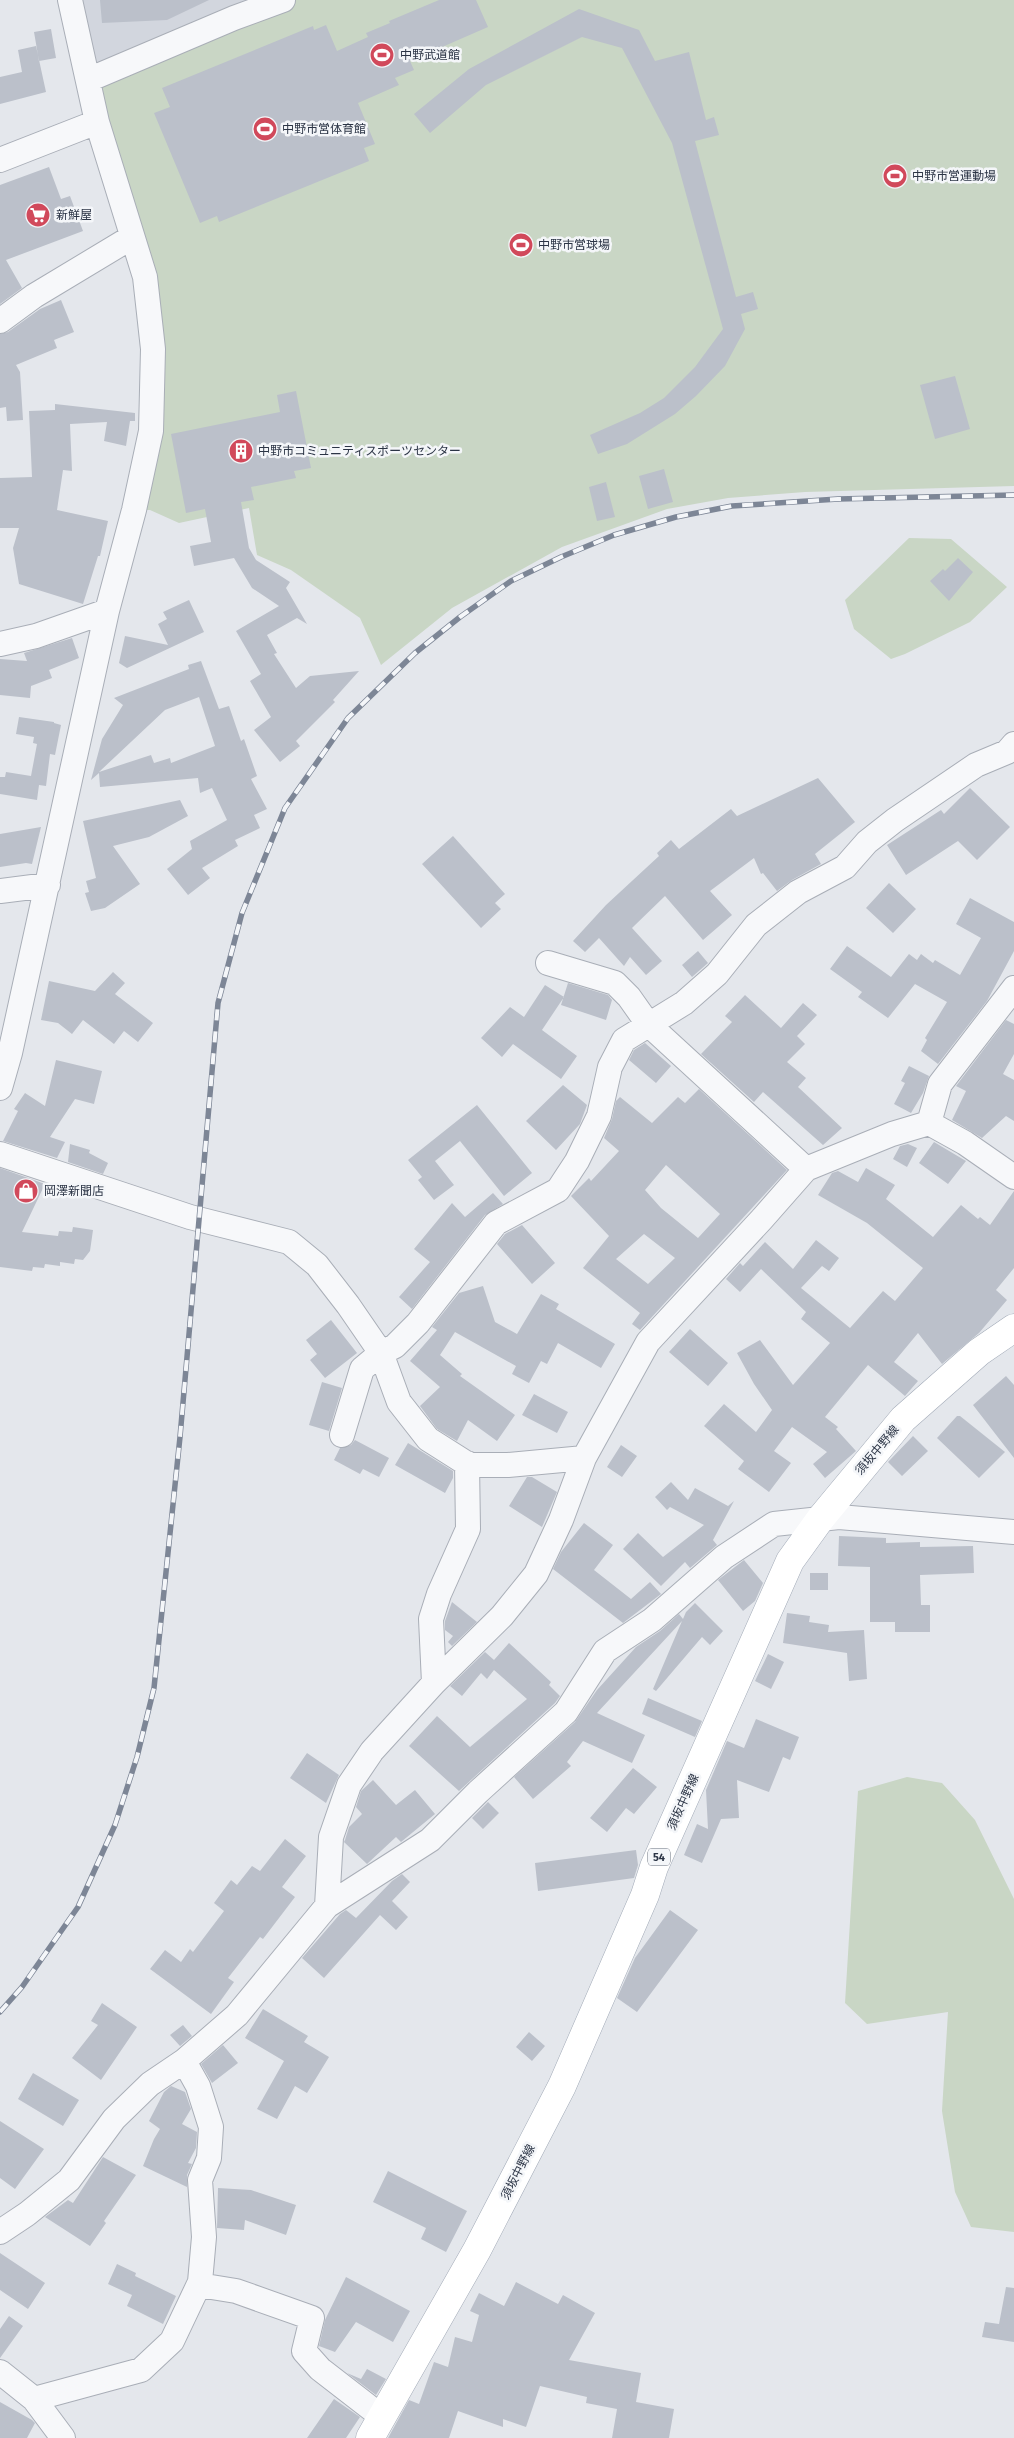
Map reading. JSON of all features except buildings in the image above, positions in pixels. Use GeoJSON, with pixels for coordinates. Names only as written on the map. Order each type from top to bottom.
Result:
{"type":"FeatureCollection","features":[{"type":"Feature","properties":{"kind":"main road","name":"須坂中野線"},"geometry":{"type":"LineString","coordinates":[[376,2427],[478,2250],[562,2086],[645,1895],[654,1867],[790,1561],[821,1518],[903,1419],[979,1352],[1014,1328]]}},
{"type":"Feature","properties":{"kind":"street"},"geometry":{"type":"LineString","coordinates":[[0,1088],[10,1052],[108,611],[134,510],[151,431],[153,349],[145,277],[97,122],[70,0]]}},
{"type":"Feature","properties":{"kind":"street"},"geometry":{"type":"LineString","coordinates":[[88,80],[234,18],[283,0]]}},
{"type":"Feature","properties":{"kind":"street"},"geometry":{"type":"LineString","coordinates":[[0,160],[97,122]]}},
{"type":"Feature","properties":{"kind":"street"},"geometry":{"type":"LineString","coordinates":[[0,321],[34,296],[132,237]]}},
{"type":"Feature","properties":{"kind":"street"},"geometry":{"type":"LineString","coordinates":[[0,644],[36,636],[108,611]]}},
{"type":"Feature","properties":{"kind":"street"},"geometry":{"type":"LineString","coordinates":[[342,1435],[362,1369],[381,1353],[395,1346],[418,1323],[496,1223],[558,1190],[577,1161],[599,1116],[610,1067],[624,1040],[684,1003],[718,974],[756,925],[798,892],[845,867],[867,842],[895,820],[976,765],[1007,752],[1014,744]]}},
{"type":"Feature","properties":{"kind":"street"},"geometry":{"type":"LineString","coordinates":[[0,891],[48,885]]}},
{"type":"Feature","properties":{"kind":"street"},"geometry":{"type":"LineString","coordinates":[[548,962],[615,983],[629,997],[648,1024],[806,1169]]}},
{"type":"Feature","properties":{"kind":"street"},"geometry":{"type":"LineString","coordinates":[[929,1124],[940,1084],[1014,988]]}},
{"type":"Feature","properties":{"kind":"street"},"geometry":{"type":"LineString","coordinates":[[327,1906],[331,1838],[349,1784],[372,1751],[434,1683],[502,1616],[536,1574],[560,1520],[584,1458],[648,1342],[806,1169],[892,1134],[929,1124],[965,1143],[1014,1177]]}},
{"type":"Feature","properties":{"kind":"street"},"geometry":{"type":"LineString","coordinates":[[0,1154],[190,1216],[289,1242],[317,1265],[381,1353],[399,1402],[428,1439],[470,1465],[508,1465],[584,1458]]}},
{"type":"Feature","properties":{"kind":"street"},"geometry":{"type":"LineString","coordinates":[[434,1683],[431,1619],[439,1594],[468,1529],[467,1463]]}},
{"type":"Feature","properties":{"kind":"street"},"geometry":{"type":"LineString","coordinates":[[0,2232],[27,2214],[70,2180],[114,2119],[150,2084],[184,2062],[237,2015],[327,1906],[430,1840],[478,1792],[566,1712],[605,1651],[652,1620],[724,1557],[774,1524],[821,1518],[840,1517],[1014,1532]]}},
{"type":"Feature","properties":{"kind":"street"},"geometry":{"type":"LineString","coordinates":[[34,2399],[141,2370],[172,2341],[199,2285],[204,2237],[200,2180],[210,2158],[210,2127],[198,2086],[184,2062]]}},
{"type":"Feature","properties":{"kind":"street"},"geometry":{"type":"LineString","coordinates":[[199,2285],[236,2291],[312,2318],[304,2351],[376,2427]]}},
{"type":"Feature","properties":{"kind":"street"},"geometry":{"type":"LineString","coordinates":[[0,2372],[34,2399],[63,2438]]}},
{"type":"Feature","properties":{"kind":"shaded area"},"geometry":{"type":"Polygon","coordinates":[[[70,0],[283,0],[88,80],[70,0]]]}},
{"type":"Feature","properties":{"kind":"green space"},"geometry":{"type":"Polygon","coordinates":[[[283,0],[1014,0],[1014,486],[805,492],[728,498],[667,509],[562,547],[452,608],[381,665],[360,618],[291,570],[257,555],[249,508],[179,523],[150,510],[134,510],[153,349],[88,80],[283,0]]]}},
{"type":"Feature","properties":{"kind":"green space"},"geometry":{"type":"Polygon","coordinates":[[[909,538],[951,539],[1007,587],[970,622],[891,659],[854,629],[845,600],[909,538]]]}},
{"type":"Feature","properties":{"kind":"green space"},"geometry":{"type":"Polygon","coordinates":[[[907,1777],[942,1783],[975,1820],[1014,1899],[1014,2232],[971,2227],[955,2192],[942,2111],[948,2012],[867,2024],[845,2003],[858,1791],[907,1777]]]}},
{"type":"Feature","properties":{"kind":"railway"},"geometry":{"type":"LineString","coordinates":[[0,2012],[22,1987],[78,1907],[115,1825],[137,1757],[154,1688],[180,1437],[218,1003],[242,913],[285,808],[348,718],[415,653],[460,617],[511,581],[561,557],[614,535],[676,517],[732,506],[838,499],[1014,495]]}},
{"type":"Feature","properties":{"kind":"place","name":"中野武道館"},"geometry":{"type":"Point","coordinates":[382,55]}},
{"type":"Feature","properties":{"kind":"place","name":"中野市営体育館"},"geometry":{"type":"Point","coordinates":[265,129]}},
{"type":"Feature","properties":{"kind":"place","name":"中野市営運動場"},"geometry":{"type":"Point","coordinates":[895,176]}},
{"type":"Feature","properties":{"kind":"place","name":"新鮮屋"},"geometry":{"type":"Point","coordinates":[38,215]}},
{"type":"Feature","properties":{"kind":"place","name":"中野市営球場"},"geometry":{"type":"Point","coordinates":[521,245]}},
{"type":"Feature","properties":{"kind":"place","name":"中野市コミュニティスポーツセンター"},"geometry":{"type":"Point","coordinates":[241,451]}},
{"type":"Feature","properties":{"kind":"place","name":"岡澤新聞店"},"geometry":{"type":"Point","coordinates":[26,1191]}}]}
